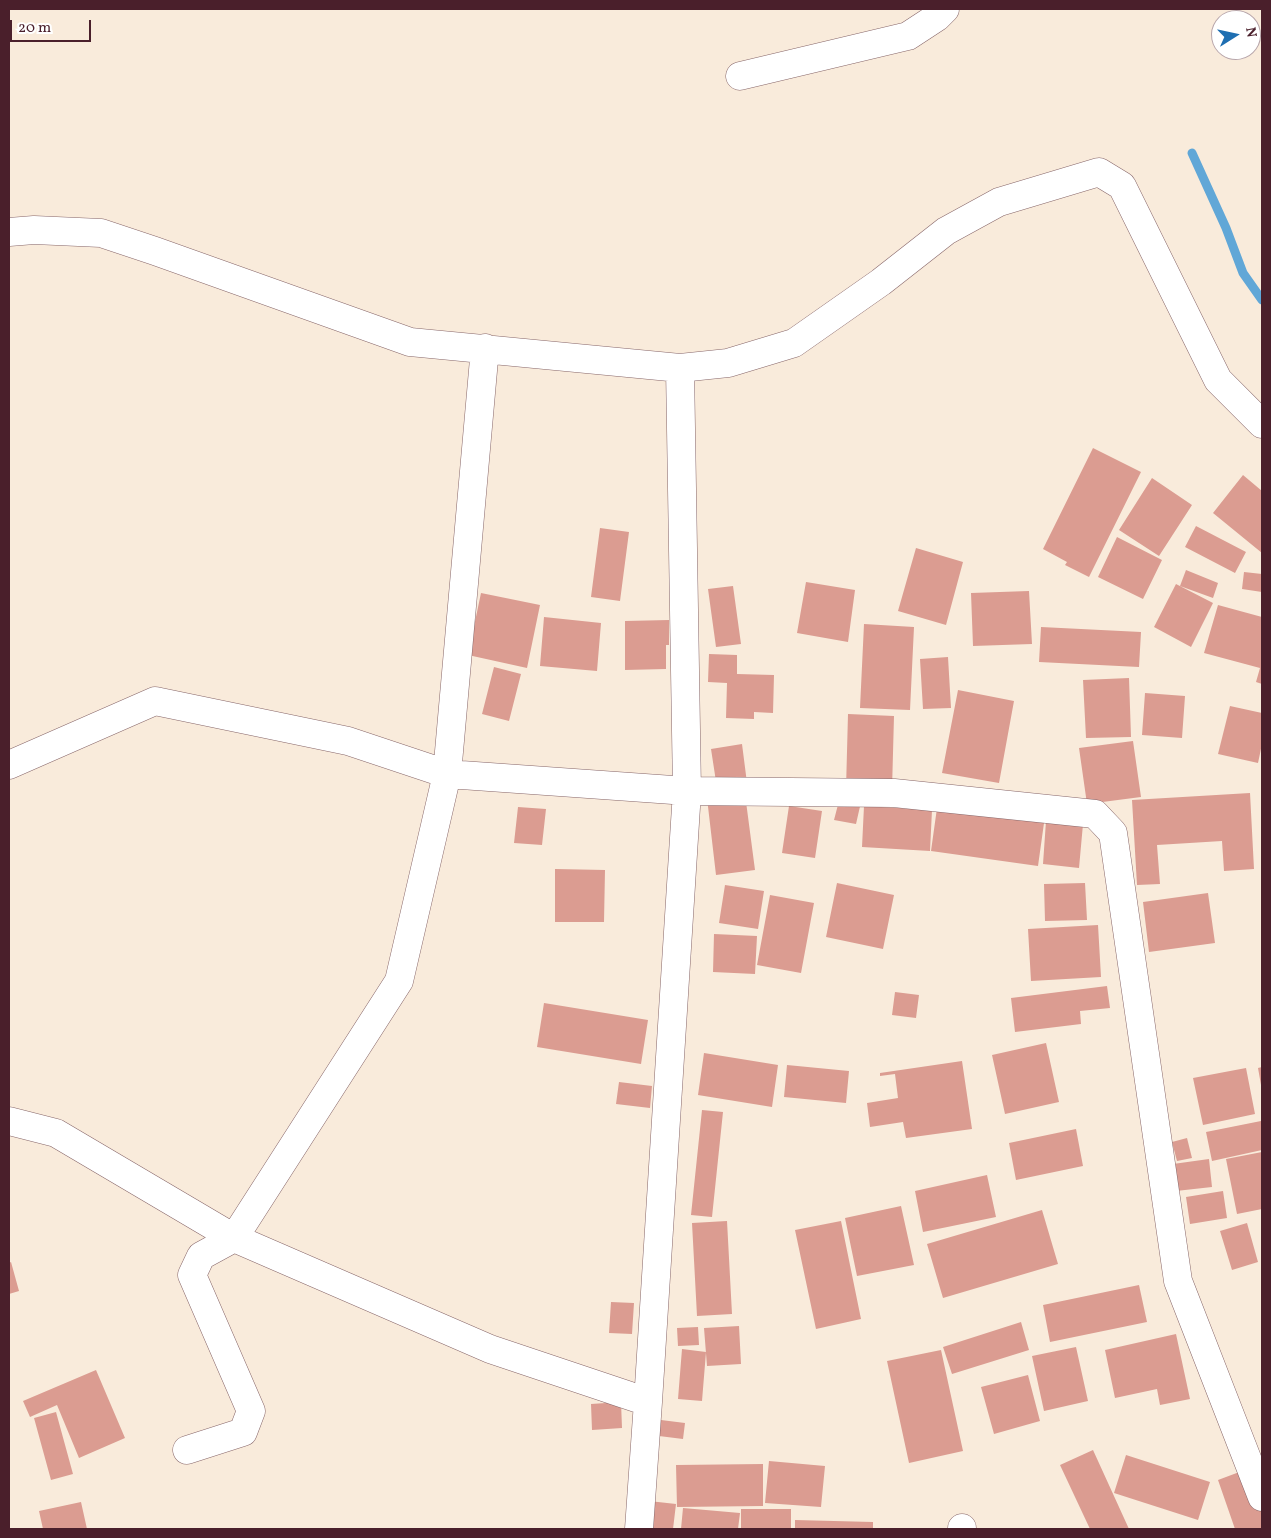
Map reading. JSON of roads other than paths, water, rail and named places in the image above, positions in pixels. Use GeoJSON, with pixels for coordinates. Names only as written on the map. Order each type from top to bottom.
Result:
{"type":"FeatureCollection","features":[{"type":"Feature","properties":{"kind":"street"},"geometry":{"type":"LineString","coordinates":[[740,76],[908,36],[937,17],[945,9]]}},
{"type":"Feature","properties":{"kind":"street"},"geometry":{"type":"LineString","coordinates":[[9,232],[34,230],[101,233],[410,342],[680,368],[728,363],[794,343],[881,282],[946,231],[999,202],[1099,172],[1122,186],[1218,380],[1262,424]]}},
{"type":"Feature","properties":{"kind":"street"},"geometry":{"type":"LineString","coordinates":[[187,1450],[243,1432],[251,1411],[192,1275],[201,1256],[234,1238],[400,981],[447,774],[484,348]]}},
{"type":"Feature","properties":{"kind":"street"},"geometry":{"type":"LineString","coordinates":[[639,1529],[687,791],[680,368]]}},
{"type":"Feature","properties":{"kind":"street"},"geometry":{"type":"LineString","coordinates":[[9,765],[155,701],[348,740],[447,774],[687,791],[894,793],[1095,814],[1113,833],[1178,1281],[1262,1497]]}},
{"type":"Feature","properties":{"kind":"street"},"geometry":{"type":"LineString","coordinates":[[9,1121],[56,1133],[234,1238],[490,1349],[648,1402]]}},
{"type":"Feature","properties":{"kind":"waterway"},"geometry":{"type":"LineString","coordinates":[[1192,153],[1226,228],[1243,273],[1262,300]]}}]}
